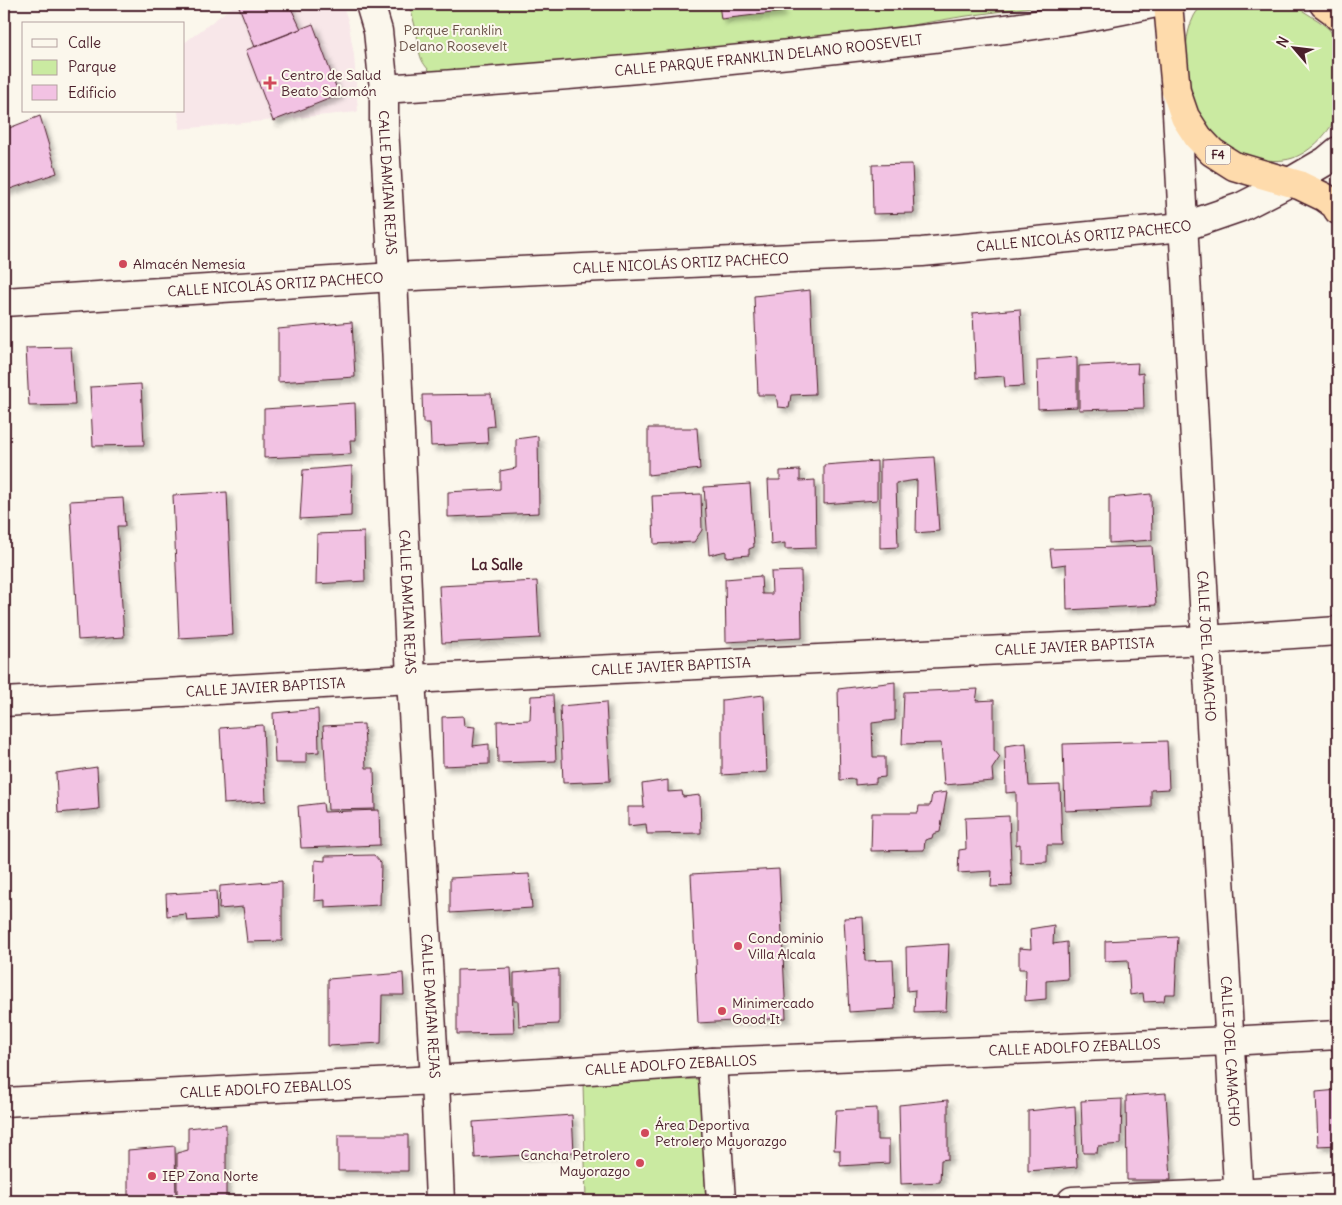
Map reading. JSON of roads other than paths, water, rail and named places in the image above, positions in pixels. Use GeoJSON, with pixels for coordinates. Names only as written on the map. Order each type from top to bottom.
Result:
{"type":"FeatureCollection","features":[{"type":"Feature","properties":{"kind":"highway","name":"F4"},"geometry":{"type":"LineString","coordinates":[[1168,4],[1176,91],[1185,117],[1198,137],[1212,152],[1234,166],[1299,185],[1324,197],[1335,205],[1338,210]]}},
{"type":"Feature","properties":{"kind":"street","name":"CALLE DAMIAN REJAS"},"geometry":{"type":"LineString","coordinates":[[370,4],[378,31],[384,89],[384,127],[393,278],[411,679],[440,1201]]}},
{"type":"Feature","properties":{"kind":"street","name":"CALLE PARQUE FRANKLIN DELANO ROOSEVELT"},"geometry":{"type":"LineString","coordinates":[[384,89],[791,54],[1081,19],[1151,4]]}},
{"type":"Feature","properties":{"kind":"street","name":"CALLE JOEL CAMACHO"},"geometry":{"type":"LineString","coordinates":[[1176,91],[1239,1197]]}},
{"type":"Feature","properties":{"kind":"street","name":"CALLE NICOLÁS ORTIZ PACHECO"},"geometry":{"type":"LineString","coordinates":[[4,302],[393,278],[922,252],[1184,227],[1241,207],[1290,182],[1326,161],[1338,151]]}},
{"type":"Feature","properties":{"kind":"street","name":"CALLE JAVIER BAPTISTA"},"geometry":{"type":"LineString","coordinates":[[4,702],[411,679],[1206,640],[1338,631]]}},
{"type":"Feature","properties":{"kind":"street","name":"CALLE ADOLFO ZEBALLOS"},"geometry":{"type":"LineString","coordinates":[[4,1102],[434,1080],[712,1062],[1229,1041],[1338,1034]]}},
{"type":"Feature","properties":{"kind":"street"},"geometry":{"type":"LineString","coordinates":[[712,1062],[721,1201]]}},
{"type":"Feature","properties":{"kind":"street"},"geometry":{"type":"LineString","coordinates":[[1072,1201],[1239,1197],[1338,1186]]}},
{"type":"Feature","properties":{"kind":"place","name":"Centro de Salud Beato Salomón"},"geometry":{"type":"Point","coordinates":[270,83]}},
{"type":"Feature","properties":{"kind":"place","name":"Almacén Nemesia"},"geometry":{"type":"Point","coordinates":[123,264]}},
{"type":"Feature","properties":{"kind":"place","name":"Condominio Villa Alcala"},"geometry":{"type":"Point","coordinates":[738,946]}},
{"type":"Feature","properties":{"kind":"place","name":"Minimercado Good It"},"geometry":{"type":"Point","coordinates":[722,1011]}},
{"type":"Feature","properties":{"kind":"place","name":"Área Deportiva Petrolero Mayorazgo"},"geometry":{"type":"Point","coordinates":[645,1133]}},
{"type":"Feature","properties":{"kind":"place","name":"Cancha Petrolero Mayorazgo"},"geometry":{"type":"Point","coordinates":[640,1163]}},
{"type":"Feature","properties":{"kind":"place","name":"IEP Zona Norte"},"geometry":{"type":"Point","coordinates":[152,1176]}},
{"type":"Feature","properties":{"kind":"district","name":"La Salle"},"geometry":{"type":"Point","coordinates":[497,565]}},
{"type":"Feature","properties":{"kind":"park label","name":"Parque Franklin Delano Roosevelt"},"geometry":{"type":"Point","coordinates":[453,38]}}]}
